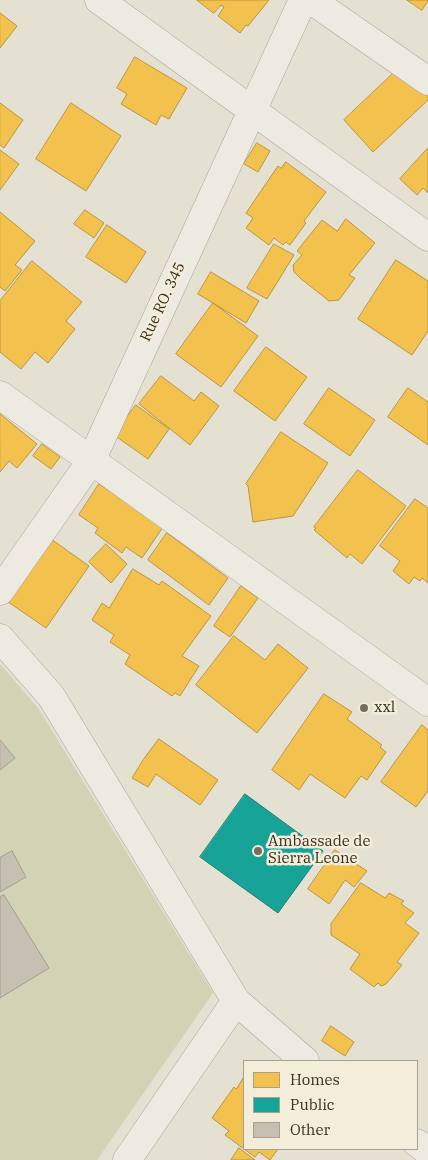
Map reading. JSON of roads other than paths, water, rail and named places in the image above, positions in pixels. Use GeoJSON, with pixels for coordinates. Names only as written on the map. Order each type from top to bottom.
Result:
{"type":"FeatureCollection","features":[{"type":"Feature","properties":{"kind":"street"},"geometry":{"type":"LineString","coordinates":[[98,0],[428,237]]}},
{"type":"Feature","properties":{"kind":"street","name":"Rue RO. 345"},"geometry":{"type":"LineString","coordinates":[[0,591],[91,460],[251,109],[303,0]]}},
{"type":"Feature","properties":{"kind":"street"},"geometry":{"type":"LineString","coordinates":[[311,0],[428,81]]}},
{"type":"Feature","properties":{"kind":"street"},"geometry":{"type":"LineString","coordinates":[[0,395],[428,702]]}},
{"type":"Feature","properties":{"kind":"street"},"geometry":{"type":"LineString","coordinates":[[0,638],[51,696],[236,1001],[304,1060]]}},
{"type":"Feature","properties":{"kind":"street"},"geometry":{"type":"LineString","coordinates":[[127,1160],[236,1001]]}},
{"type":"Feature","properties":{"kind":"place","name":"xxl"},"geometry":{"type":"Point","coordinates":[364,708]}},
{"type":"Feature","properties":{"kind":"place","name":"Ambassade de Sierra Leone"},"geometry":{"type":"Point","coordinates":[258,851]}}]}
